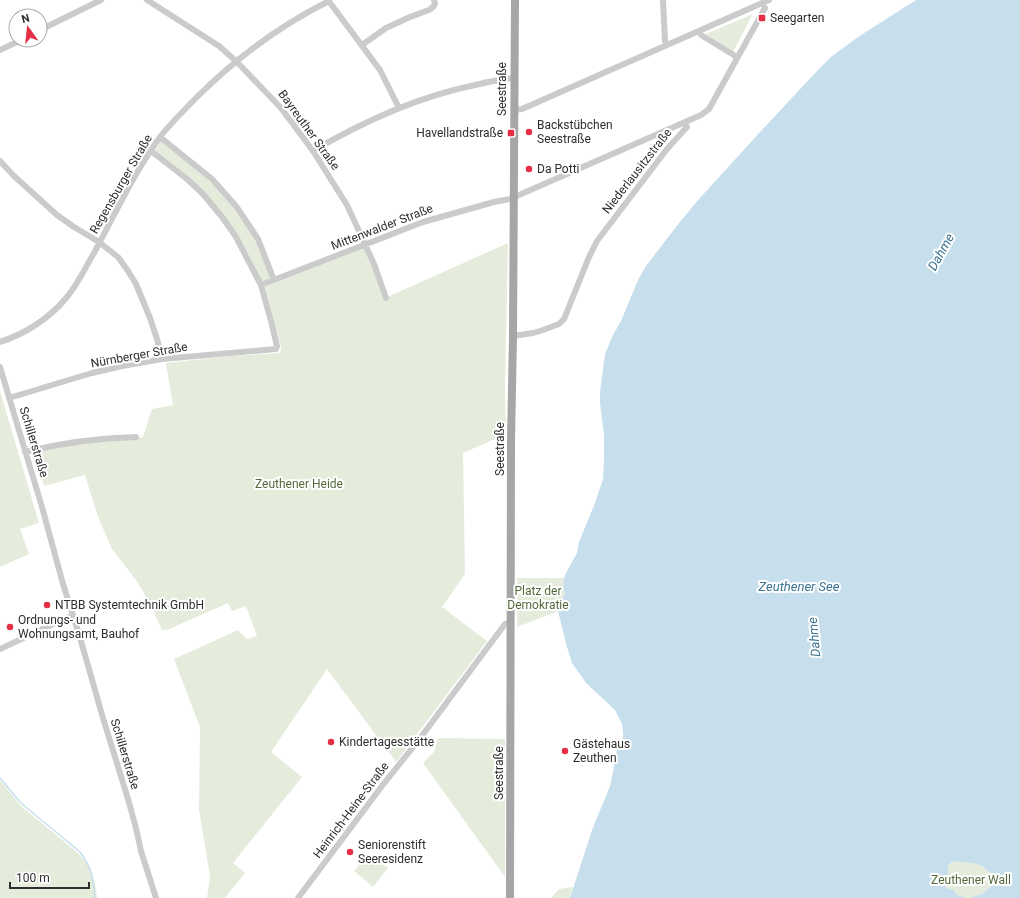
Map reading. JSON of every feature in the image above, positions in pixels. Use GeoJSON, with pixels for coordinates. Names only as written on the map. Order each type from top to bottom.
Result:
{"type":"FeatureCollection","features":[{"type":"Feature","properties":{"kind":"main road","name":"Seestraße"},"geometry":{"type":"LineString","coordinates":[[510,898],[511,441],[515,0]]}},
{"type":"Feature","properties":{"kind":"street"},"geometry":{"type":"LineString","coordinates":[[48,26],[101,0]]}},
{"type":"Feature","properties":{"kind":"street","name":"Bayreuther Straße"},"geometry":{"type":"LineString","coordinates":[[147,0],[219,46],[237,62],[281,108],[313,151],[347,205],[374,265],[386,298]]}},
{"type":"Feature","properties":{"kind":"street"},"geometry":{"type":"LineString","coordinates":[[362,45],[386,28],[429,10],[435,4],[434,0]]}},
{"type":"Feature","properties":{"kind":"street"},"geometry":{"type":"LineString","coordinates":[[664,0],[665,40],[667,46]]}},
{"type":"Feature","properties":{"kind":"street"},"geometry":{"type":"LineString","coordinates":[[329,1],[380,70],[399,108]]}},
{"type":"Feature","properties":{"kind":"street","name":"Regensburger Straße"},"geometry":{"type":"LineString","coordinates":[[0,342],[16,336],[38,324],[61,303],[74,287],[137,173],[160,137],[180,114],[224,72],[265,40],[291,22],[329,1]]}},
{"type":"Feature","properties":{"kind":"street"},"geometry":{"type":"LineString","coordinates":[[514,110],[522,109],[766,1]]}},
{"type":"Feature","properties":{"kind":"street","name":"Niederlausitzstraße"},"geometry":{"type":"LineString","coordinates":[[513,336],[533,333],[559,324],[564,319],[589,257],[597,242],[667,149],[687,127],[685,123],[709,109],[765,8],[766,1]]}},
{"type":"Feature","properties":{"kind":"street"},"geometry":{"type":"LineString","coordinates":[[699,31],[701,35],[737,57]]}},
{"type":"Feature","properties":{"kind":"street"},"geometry":{"type":"LineString","coordinates":[[313,151],[357,126],[399,108],[443,92],[492,81],[514,78]]}},
{"type":"Feature","properties":{"kind":"street","name":"Mittenwalder Straße"},"geometry":{"type":"LineString","coordinates":[[260,285],[423,222],[514,198],[685,123]]}},
{"type":"Feature","properties":{"kind":"street"},"geometry":{"type":"LineString","coordinates":[[160,137],[212,179],[236,206],[258,239],[274,280]]}},
{"type":"Feature","properties":{"kind":"street"},"geometry":{"type":"LineString","coordinates":[[151,151],[187,179],[203,194],[222,217],[236,237],[260,285]]}},
{"type":"Feature","properties":{"kind":"street"},"geometry":{"type":"LineString","coordinates":[[0,161],[14,176],[57,215],[99,242],[118,257],[129,271],[136,284],[150,318],[162,359]]}},
{"type":"Feature","properties":{"kind":"street","name":"Nürnberger Straße"},"geometry":{"type":"LineString","coordinates":[[9,398],[92,373],[122,366],[162,359],[276,348],[277,346],[271,321],[260,285]]}},
{"type":"Feature","properties":{"kind":"street","name":"Schillerstraße"},"geometry":{"type":"LineString","coordinates":[[0,367],[109,740],[130,804],[141,851],[156,898]]}},
{"type":"Feature","properties":{"kind":"street"},"geometry":{"type":"LineString","coordinates":[[25,452],[64,444],[108,439],[136,438]]}},
{"type":"Feature","properties":{"kind":"street"},"geometry":{"type":"LineString","coordinates":[[0,649],[74,616]]}},
{"type":"Feature","properties":{"kind":"street","name":"Heinrich-Heine-Straße"},"geometry":{"type":"LineString","coordinates":[[298,898],[505,624],[510,623]]}},
{"type":"Feature","properties":{"kind":"green space"},"geometry":{"type":"Polygon","coordinates":[[[753,14],[733,52],[706,34],[753,14]]]}},
{"type":"Feature","properties":{"kind":"green space"},"geometry":{"type":"Polygon","coordinates":[[[161,141],[216,186],[231,204],[256,241],[271,278],[266,281],[262,281],[245,247],[231,226],[155,151],[161,141]]]}},
{"type":"Feature","properties":{"kind":"green space","name":"Zeuthener Heide"},"geometry":{"type":"Polygon","coordinates":[[[508,243],[505,385],[506,434],[463,453],[465,574],[442,607],[487,641],[396,762],[327,669],[271,752],[302,777],[233,863],[245,873],[225,898],[207,898],[210,877],[199,809],[200,727],[174,659],[238,630],[247,639],[257,636],[246,606],[232,611],[228,603],[167,630],[162,630],[149,602],[136,580],[112,549],[98,517],[85,475],[44,486],[34,453],[61,446],[143,437],[152,409],[173,405],[166,363],[231,356],[280,353],[281,347],[265,287],[364,248],[383,299],[508,243]]]}},
{"type":"Feature","properties":{"kind":"green space"},"geometry":{"type":"Polygon","coordinates":[[[0,391],[39,523],[20,529],[29,554],[0,567],[0,391]]]}},
{"type":"Feature","properties":{"kind":"green space","name":"Platz der Demokratie"},"geometry":{"type":"Polygon","coordinates":[[[517,578],[564,578],[563,588],[565,594],[558,611],[517,627],[517,578]]]}},
{"type":"Feature","properties":{"kind":"green space"},"geometry":{"type":"Polygon","coordinates":[[[438,738],[505,739],[505,877],[423,763],[434,752],[438,738]]]}},
{"type":"Feature","properties":{"kind":"green space"},"geometry":{"type":"Polygon","coordinates":[[[0,780],[21,806],[78,853],[90,867],[96,888],[97,898],[0,898],[0,780]]]}},
{"type":"Feature","properties":{"kind":"green space"},"geometry":{"type":"Polygon","coordinates":[[[368,854],[388,868],[373,887],[354,871],[368,854]]]}},
{"type":"Feature","properties":{"kind":"green space","name":"Zeuthener Wall"},"geometry":{"type":"Polygon","coordinates":[[[954,862],[966,862],[980,865],[995,875],[997,878],[996,883],[983,893],[970,898],[957,895],[954,890],[946,889],[945,886],[948,876],[948,866],[954,862]]]}},
{"type":"Feature","properties":{"kind":"green space"},"geometry":{"type":"Polygon","coordinates":[[[573,887],[570,898],[551,898],[559,889],[573,887]]]}},
{"type":"Feature","properties":{"kind":"water","name":"Zeuthener See"},"geometry":{"type":"Polygon","coordinates":[[[916,0],[1020,0],[1020,898],[970,898],[983,893],[996,883],[996,877],[988,872],[984,867],[979,865],[967,862],[953,862],[948,866],[948,876],[945,886],[946,888],[954,890],[957,895],[967,898],[570,898],[592,830],[610,786],[617,748],[623,737],[622,724],[615,710],[586,683],[572,663],[558,611],[565,594],[563,588],[564,578],[577,553],[579,542],[603,479],[604,435],[600,392],[605,354],[638,280],[646,266],[699,199],[832,56],[861,35],[916,0]]]}},
{"type":"Feature","properties":{"kind":"waterway"},"geometry":{"type":"LineString","coordinates":[[0,778],[21,803],[80,852],[87,863],[91,874],[95,898]]}},
{"type":"Feature","properties":{"kind":"place","name":"Seegarten"},"geometry":{"type":"Point","coordinates":[762,18]}},
{"type":"Feature","properties":{"kind":"place","name":"Backstübchen Seestraße"},"geometry":{"type":"Point","coordinates":[529,132]}},
{"type":"Feature","properties":{"kind":"place","name":"Havellandstraße"},"geometry":{"type":"Point","coordinates":[511,133]}},
{"type":"Feature","properties":{"kind":"place","name":"Da Potti"},"geometry":{"type":"Point","coordinates":[529,169]}},
{"type":"Feature","properties":{"kind":"place","name":"NTBB Systemtechnik GmbH"},"geometry":{"type":"Point","coordinates":[47,605]}},
{"type":"Feature","properties":{"kind":"place","name":"Ordnungs- und Wohnungsamt, Bauhof"},"geometry":{"type":"Point","coordinates":[10,627]}},
{"type":"Feature","properties":{"kind":"place","name":"Kindertagesstätte"},"geometry":{"type":"Point","coordinates":[331,742]}},
{"type":"Feature","properties":{"kind":"place","name":"Gästehaus Zeuthen"},"geometry":{"type":"Point","coordinates":[565,751]}},
{"type":"Feature","properties":{"kind":"place","name":"Seniorenstift Seeresidenz"},"geometry":{"type":"Point","coordinates":[350,852]}},
{"type":"Feature","properties":{"kind":"water label","name":"Dahme"},"geometry":{"type":"Point","coordinates":[941,252]}},
{"type":"Feature","properties":{"kind":"water label","name":"Dahme"},"geometry":{"type":"Point","coordinates":[814,637]}}]}
